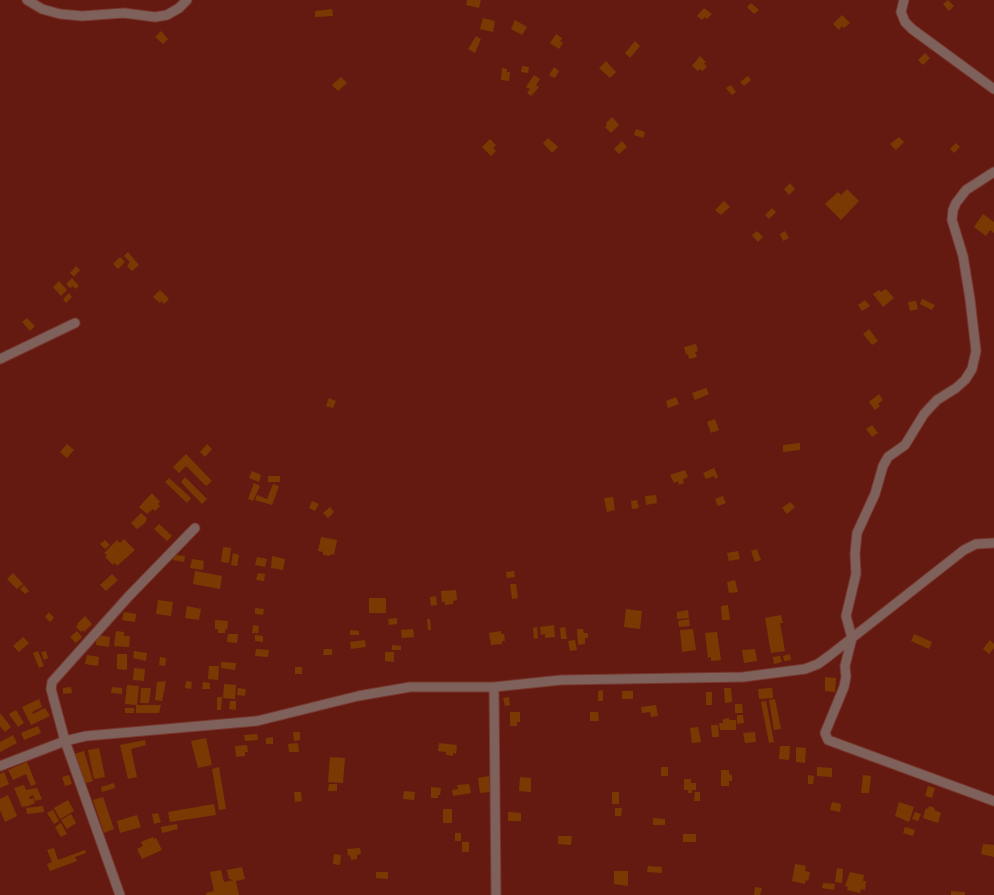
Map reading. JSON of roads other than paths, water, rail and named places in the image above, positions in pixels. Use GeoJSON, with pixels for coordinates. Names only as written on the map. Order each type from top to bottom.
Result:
{"type":"FeatureCollection","features":[{"type":"Feature","properties":{"kind":"street"},"geometry":{"type":"LineString","coordinates":[[27,0],[42,9],[60,14],[82,16],[124,13],[155,17],[167,16],[188,0]]}},
{"type":"Feature","properties":{"kind":"street"},"geometry":{"type":"LineString","coordinates":[[904,0],[901,12],[905,22],[912,29],[994,89]]}},
{"type":"Feature","properties":{"kind":"street"},"geometry":{"type":"LineString","coordinates":[[994,172],[966,190],[952,210],[952,220],[963,256],[970,299],[976,351],[972,369],[965,380],[956,388],[937,400],[924,414],[905,445],[888,457],[883,466],[875,494],[857,533],[855,554],[856,574],[846,616],[852,638],[845,666],[844,687],[825,728],[825,736],[828,740],[994,802]]}},
{"type":"Feature","properties":{"kind":"street"},"geometry":{"type":"LineString","coordinates":[[0,359],[75,323]]}},
{"type":"Feature","properties":{"kind":"street"},"geometry":{"type":"LineString","coordinates":[[120,895],[65,741],[51,689],[52,682],[124,602],[195,528]]}},
{"type":"Feature","properties":{"kind":"street"},"geometry":{"type":"LineString","coordinates":[[0,766],[65,741],[102,734],[129,733],[257,720],[358,696],[410,687],[494,687],[561,680],[743,677],[786,672],[818,664],[964,550],[976,544],[994,543]]}},
{"type":"Feature","properties":{"kind":"street"},"geometry":{"type":"LineString","coordinates":[[494,687],[496,895]]}}]}
